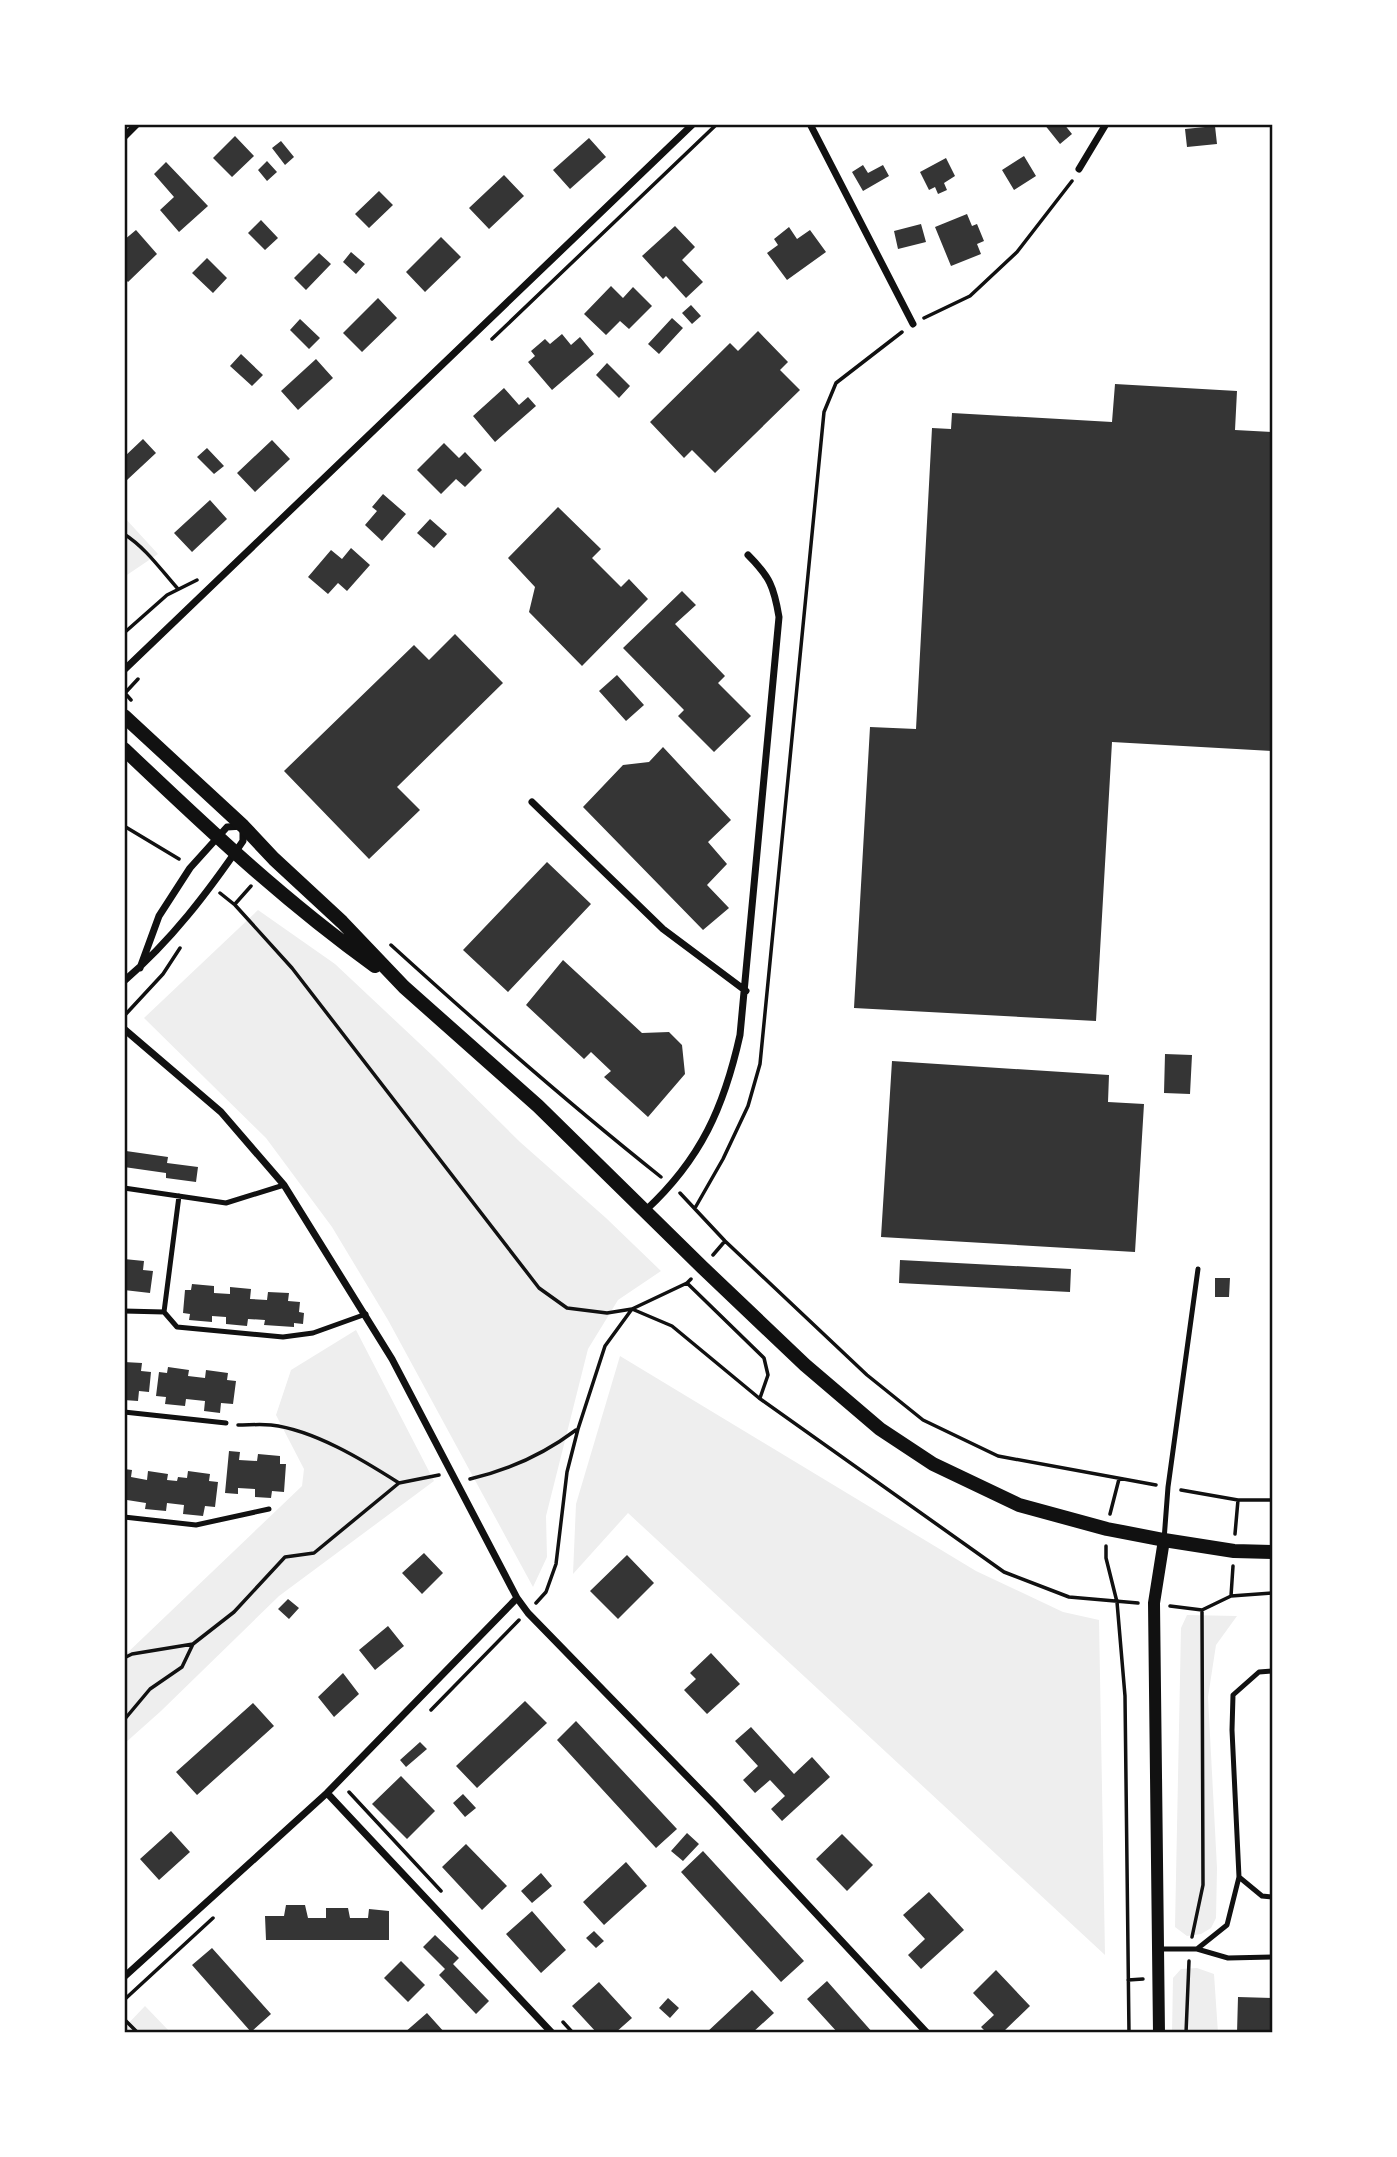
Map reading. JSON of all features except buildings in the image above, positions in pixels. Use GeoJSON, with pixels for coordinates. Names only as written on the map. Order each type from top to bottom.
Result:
{"type":"FeatureCollection","features":[{"type":"Feature","properties":{"kind":"main road"},"geometry":{"type":"LineString","coordinates":[[124,716],[243,825],[404,987],[538,1105],[787,1347],[880,1429],[933,1464],[1019,1504],[1107,1529],[1164,1540],[1234,1551],[1273,1552]]}},
{"type":"Feature","properties":{"kind":"main road"},"geometry":{"type":"LineString","coordinates":[[124,749],[234,854],[334,936],[404,987]]}},
{"type":"Feature","properties":{"kind":"street"},"geometry":{"type":"LineString","coordinates":[[124,137],[137,124]]}},
{"type":"Feature","properties":{"kind":"street"},"geometry":{"type":"LineString","coordinates":[[124,670],[693,124]]}},
{"type":"Feature","properties":{"kind":"street"},"geometry":{"type":"LineString","coordinates":[[810,124],[913,324]]}},
{"type":"Feature","properties":{"kind":"street"},"geometry":{"type":"LineString","coordinates":[[1079,169],[1106,124]]}},
{"type":"Feature","properties":{"kind":"street"},"geometry":{"type":"LineString","coordinates":[[646,1210],[672,1186],[713,1122],[731,1076],[740,1035],[779,617],[775,592],[768,575],[748,555]]}},
{"type":"Feature","properties":{"kind":"street"},"geometry":{"type":"LineString","coordinates":[[532,802],[663,929],[746,991]]}},
{"type":"Feature","properties":{"kind":"street"},"geometry":{"type":"LineString","coordinates":[[124,981],[140,968],[175,932],[211,885],[243,841],[243,825],[228,827],[190,868],[159,916],[140,968]]}},
{"type":"Feature","properties":{"kind":"street"},"geometry":{"type":"LineString","coordinates":[[124,1029],[221,1112],[284,1185],[393,1359],[517,1598],[528,1612],[715,1805],[927,2033]]}},
{"type":"Feature","properties":{"kind":"street"},"geometry":{"type":"LineString","coordinates":[[1159,2033],[1154,1603],[1164,1540]]}},
{"type":"Feature","properties":{"kind":"street"},"geometry":{"type":"LineString","coordinates":[[124,1977],[327,1793],[517,1598]]}},
{"type":"Feature","properties":{"kind":"street"},"geometry":{"type":"LineString","coordinates":[[327,1793],[552,2033]]}},
{"type":"Feature","properties":{"kind":"lane"},"geometry":{"type":"LineString","coordinates":[[124,1188],[226,1203],[284,1185]]}},
{"type":"Feature","properties":{"kind":"lane"},"geometry":{"type":"LineString","coordinates":[[164,1312],[178,1196]]}},
{"type":"Feature","properties":{"kind":"lane"},"geometry":{"type":"LineString","coordinates":[[1164,1540],[1168,1487],[1198,1269]]}},
{"type":"Feature","properties":{"kind":"lane"},"geometry":{"type":"LineString","coordinates":[[124,1311],[164,1312],[177,1327],[283,1337],[313,1333],[366,1314]]}},
{"type":"Feature","properties":{"kind":"lane"},"geometry":{"type":"LineString","coordinates":[[124,1412],[226,1423]]}},
{"type":"Feature","properties":{"kind":"lane"},"geometry":{"type":"LineString","coordinates":[[124,1517],[196,1525],[269,1508]]}},
{"type":"Feature","properties":{"kind":"lane"},"geometry":{"type":"LineString","coordinates":[[1193,1949],[1227,1926],[1239,1877],[1232,1730],[1233,1695],[1259,1672],[1273,1671]]}},
{"type":"Feature","properties":{"kind":"lane"},"geometry":{"type":"LineString","coordinates":[[1239,1877],[1262,1896],[1273,1897]]}},
{"type":"Feature","properties":{"kind":"lane"},"geometry":{"type":"LineString","coordinates":[[1158,1949],[1193,1949],[1228,1958],[1273,1957]]}},
{"type":"Feature","properties":{"kind":"path"},"geometry":{"type":"LineString","coordinates":[[695,1208],[723,1159],[748,1106],[760,1064],[824,412],[836,383],[913,324],[970,296],[1017,252],[1079,169]]}},
{"type":"Feature","properties":{"kind":"path"},"geometry":{"type":"LineString","coordinates":[[124,534],[140,544],[153,563],[178,589]]}},
{"type":"Feature","properties":{"kind":"path"},"geometry":{"type":"LineString","coordinates":[[124,633],[167,595],[197,580]]}},
{"type":"Feature","properties":{"kind":"path"},"geometry":{"type":"LineString","coordinates":[[125,692],[133,703]]}},
{"type":"Feature","properties":{"kind":"path"},"geometry":{"type":"LineString","coordinates":[[124,826],[170,852],[190,868]]}},
{"type":"Feature","properties":{"kind":"path"},"geometry":{"type":"LineString","coordinates":[[211,885],[235,905],[292,968],[539,1287],[568,1308],[607,1313],[632,1310],[687,1283],[764,1358],[768,1375],[760,1398]]}},
{"type":"Feature","properties":{"kind":"path"},"geometry":{"type":"LineString","coordinates":[[387,942],[590,1121],[672,1186],[725,1241],[867,1375],[923,1420],[998,1456],[1238,1500],[1273,1500]]}},
{"type":"Feature","properties":{"kind":"path"},"geometry":{"type":"LineString","coordinates":[[124,1015],[163,974],[183,944]]}},
{"type":"Feature","properties":{"kind":"path"},"geometry":{"type":"LineString","coordinates":[[632,1310],[672,1326],[760,1398],[1004,1572],[1069,1597],[1154,1603],[1202,1610],[1231,1595],[1273,1593]]}},
{"type":"Feature","properties":{"kind":"path"},"geometry":{"type":"LineString","coordinates":[[528,1612],[546,1592],[556,1563],[567,1472],[605,1346],[632,1310]]}},
{"type":"Feature","properties":{"kind":"path"},"geometry":{"type":"LineString","coordinates":[[226,1423],[272,1425],[308,1435],[367,1462],[399,1483]]}},
{"type":"Feature","properties":{"kind":"path"},"geometry":{"type":"LineString","coordinates":[[456,1482],[504,1471],[556,1445],[578,1429]]}},
{"type":"Feature","properties":{"kind":"path"},"geometry":{"type":"LineString","coordinates":[[124,1720],[150,1689],[182,1667],[193,1644],[234,1612],[285,1557],[314,1553],[399,1483],[452,1473]]}},
{"type":"Feature","properties":{"kind":"path"},"geometry":{"type":"LineString","coordinates":[[1119,1479],[1107,1529],[1106,1559],[1117,1602],[1125,1696],[1129,2033]]}},
{"type":"Feature","properties":{"kind":"path"},"geometry":{"type":"LineString","coordinates":[[1186,2033],[1193,1949],[1203,1885],[1202,1610]]}},
{"type":"Feature","properties":{"kind":"path"},"geometry":{"type":"LineString","coordinates":[[124,1658],[132,1654],[193,1644]]}},
{"type":"Feature","properties":{"kind":"path"},"geometry":{"type":"LineString","coordinates":[[124,2019],[138,2033]]}},
{"type":"Feature","properties":{"kind":"shaded area"},"geometry":{"type":"Polygon","coordinates":[[[124,517],[158,554],[124,577],[124,517]]]}},
{"type":"Feature","properties":{"kind":"shaded area"},"geometry":{"type":"Polygon","coordinates":[[[258,910],[335,964],[520,1142],[661,1271],[618,1300],[588,1349],[546,1516],[547,1557],[533,1587],[388,1320],[332,1227],[266,1138],[144,1018],[258,910]]]}},
{"type":"Feature","properties":{"kind":"shaded area"},"geometry":{"type":"Polygon","coordinates":[[[356,1330],[434,1481],[279,1596],[124,1744],[124,1656],[302,1486],[304,1469],[276,1415],[291,1370],[356,1330]]]}},
{"type":"Feature","properties":{"kind":"shaded area"},"geometry":{"type":"Polygon","coordinates":[[[620,1356],[976,1571],[1063,1612],[1099,1620],[1105,1955],[628,1513],[573,1574],[576,1504],[620,1356]]]}},
{"type":"Feature","properties":{"kind":"shaded area"},"geometry":{"type":"Polygon","coordinates":[[[1187,1615],[1237,1616],[1216,1645],[1208,1697],[1217,1868],[1216,1918],[1211,1928],[1201,1934],[1187,1936],[1175,1927],[1181,1628],[1187,1615]]]}},
{"type":"Feature","properties":{"kind":"shaded area"},"geometry":{"type":"Polygon","coordinates":[[[1197,1968],[1214,1974],[1218,2033],[1172,2033],[1173,1978],[1181,1969],[1197,1968]]]}},
{"type":"Feature","properties":{"kind":"shaded area"},"geometry":{"type":"Polygon","coordinates":[[[145,2006],[171,2033],[124,2033],[124,2028],[145,2006]]]}}]}
